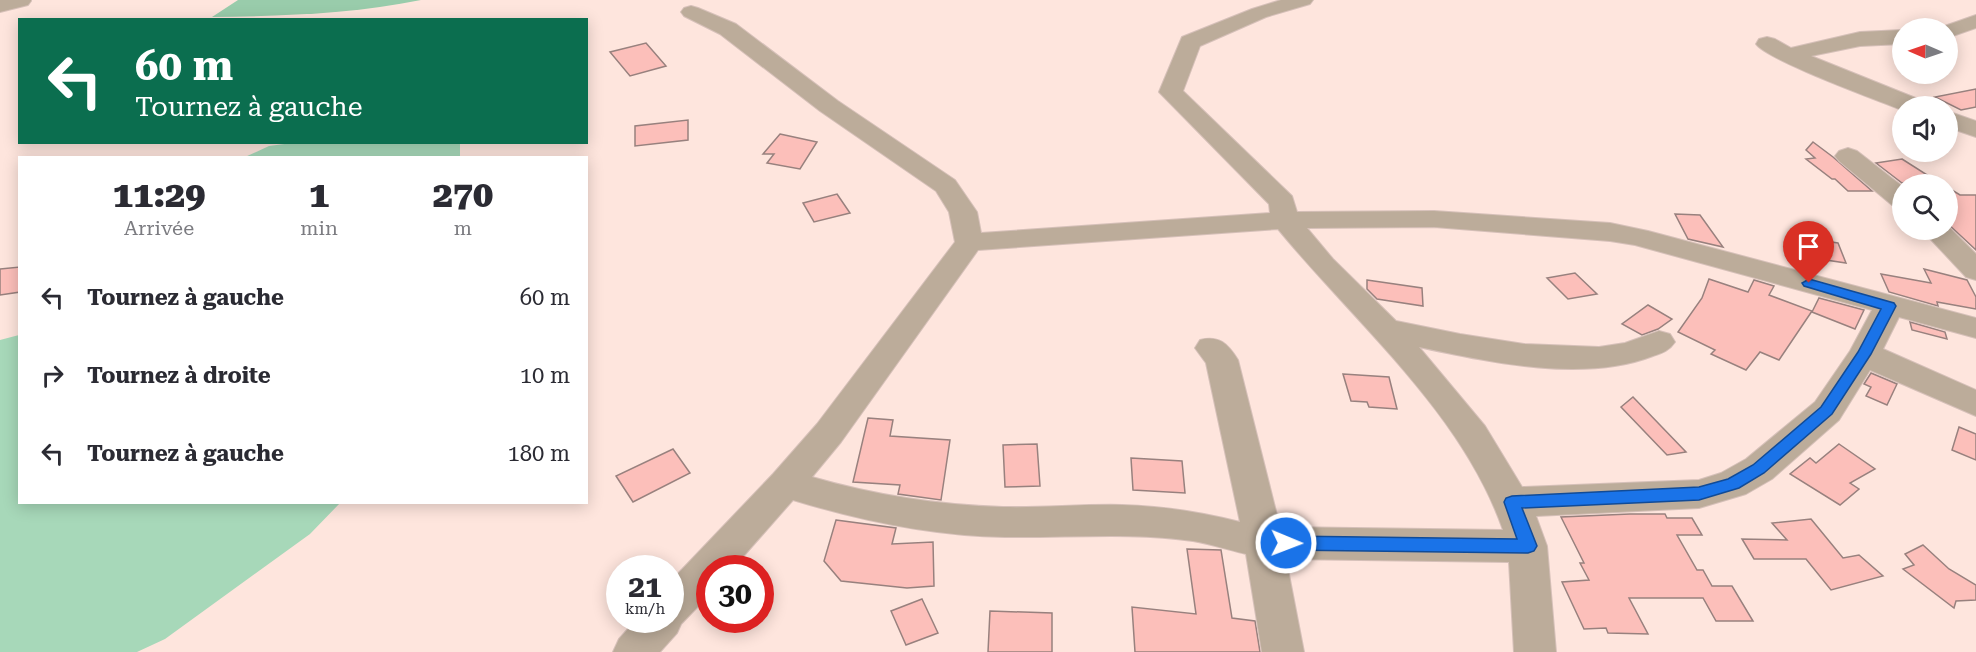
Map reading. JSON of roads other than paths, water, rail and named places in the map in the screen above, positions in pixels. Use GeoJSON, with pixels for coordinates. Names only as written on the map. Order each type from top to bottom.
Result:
{"type":"FeatureCollection","features":[{"type":"Feature","properties":{"kind":"street"},"geometry":{"type":"LineString","coordinates":[[0,6],[21,0]]}},
{"type":"Feature","properties":{"kind":"street"},"geometry":{"type":"LineString","coordinates":[[684,595],[786,484],[829,433],[969,242],[963,212],[946,186],[829,106],[728,29],[691,12],[713,0]]}},
{"type":"Feature","properties":{"kind":"street"},"geometry":{"type":"LineString","coordinates":[[1303,0],[1259,13],[1190,42],[1172,92],[1282,202],[1285,220],[1323,265],[1386,328],[1473,435],[1512,502],[1528,546],[1535,652]]}},
{"type":"Feature","properties":{"kind":"street"},"geometry":{"type":"LineString","coordinates":[[1958,28],[1976,21]]}},
{"type":"Feature","properties":{"kind":"street"},"geometry":{"type":"LineString","coordinates":[[1788,55],[1860,39],[1892,38]]}},
{"type":"Feature","properties":{"kind":"street"},"geometry":{"type":"LineString","coordinates":[[1767,44],[1788,55],[1892,97]]}},
{"type":"Feature","properties":{"kind":"street"},"geometry":{"type":"LineString","coordinates":[[1958,123],[1976,130]]}},
{"type":"Feature","properties":{"kind":"street"},"geometry":{"type":"LineString","coordinates":[[1848,156],[1892,192]]}},
{"type":"Feature","properties":{"kind":"street"},"geometry":{"type":"LineString","coordinates":[[969,242],[1285,220],[1434,219],[1610,232],[1976,328]]}},
{"type":"Feature","properties":{"kind":"street"},"geometry":{"type":"LineString","coordinates":[[1946,240],[1976,272]]}},
{"type":"Feature","properties":{"kind":"street"},"geometry":{"type":"LineString","coordinates":[[1512,502],[1699,494],[1733,484],[1759,469],[1827,411],[1864,354],[1889,306]]}},
{"type":"Feature","properties":{"kind":"street"},"geometry":{"type":"LineString","coordinates":[[1386,328],[1460,345],[1524,355],[1599,358],[1630,353],[1659,342]]}},
{"type":"Feature","properties":{"kind":"street"},"geometry":{"type":"LineString","coordinates":[[1211,348],[1222,360],[1264,543],[1283,652]]}},
{"type":"Feature","properties":{"kind":"street"},"geometry":{"type":"LineString","coordinates":[[1864,354],[1976,404]]}},
{"type":"Feature","properties":{"kind":"street"},"geometry":{"type":"LineString","coordinates":[[786,484],[855,504],[953,519],[1004,522],[1123,520],[1194,526],[1264,543],[1528,546]]}},
{"type":"Feature","properties":{"kind":"street"},"geometry":{"type":"LineString","coordinates":[[634,652],[651,633]]}}]}
